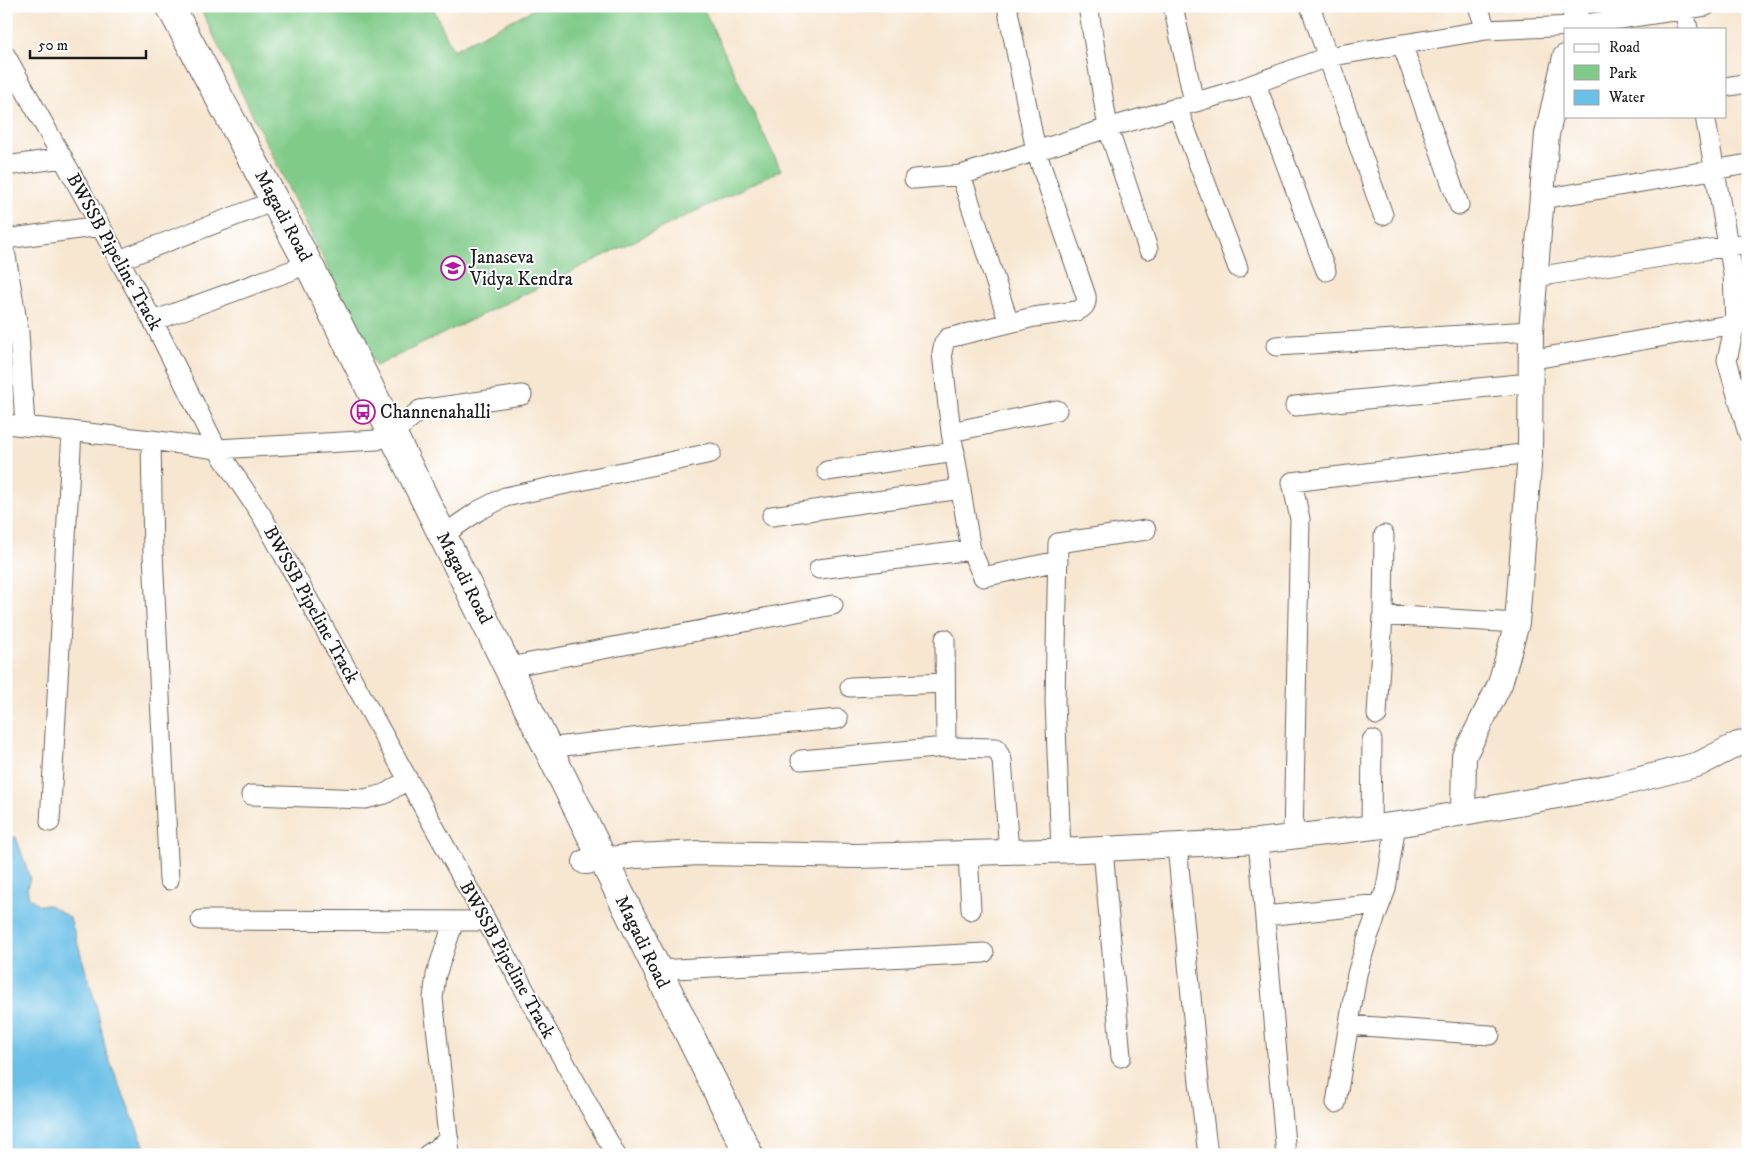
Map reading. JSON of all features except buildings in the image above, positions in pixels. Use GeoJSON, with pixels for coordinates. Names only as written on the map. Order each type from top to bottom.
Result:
{"type":"FeatureCollection","features":[{"type":"Feature","properties":{"kind":"main road","name":"Magadi Road"},"geometry":{"type":"LineString","coordinates":[[152,6],[384,437],[593,861],[729,1155]]}},
{"type":"Feature","properties":{"kind":"main road","name":"Magadi Road"},"geometry":{"type":"LineString","coordinates":[[170,6],[309,264],[384,437],[443,535],[509,667],[547,748],[593,861],[656,970],[749,1155]]}},
{"type":"Feature","properties":{"kind":"street"},"geometry":{"type":"LineString","coordinates":[[1008,6],[1036,151],[1086,296],[1086,303],[1084,308],[1077,311],[1034,317],[948,338],[944,343],[942,353],[951,432],[956,452],[971,550],[983,577],[1058,561]]}},
{"type":"Feature","properties":{"kind":"street"},"geometry":{"type":"LineString","coordinates":[[1088,6],[1108,128],[1148,249]]}},
{"type":"Feature","properties":{"kind":"street"},"geometry":{"type":"LineString","coordinates":[[1173,6],[1186,105],[1238,268]]}},
{"type":"Feature","properties":{"kind":"street"},"geometry":{"type":"LineString","coordinates":[[1310,6],[1383,215]]}},
{"type":"Feature","properties":{"kind":"street"},"geometry":{"type":"LineString","coordinates":[[1478,6],[1486,30]]}},
{"type":"Feature","properties":{"kind":"street"},"geometry":{"type":"LineString","coordinates":[[914,179],[961,175],[1108,128],[1256,84],[1327,57],[1486,30],[1684,10],[1706,6]]}},
{"type":"Feature","properties":{"kind":"street"},"geometry":{"type":"LineString","coordinates":[[1684,10],[1688,28]]}},
{"type":"Feature","properties":{"kind":"street"},"geometry":{"type":"LineString","coordinates":[[1402,44],[1459,205]]}},
{"type":"Feature","properties":{"kind":"street","name":"BWSSB Pipeline Track"},"geometry":{"type":"LineString","coordinates":[[6,56],[12,77],[63,158],[153,321],[217,449],[262,516],[616,1155]]}},
{"type":"Feature","properties":{"kind":"street"},"geometry":{"type":"LineString","coordinates":[[1463,813],[1464,756],[1500,684],[1517,623],[1530,453],[1529,371],[1531,331],[1547,134],[1558,113],[1564,65]]}},
{"type":"Feature","properties":{"kind":"street"},"geometry":{"type":"LineString","coordinates":[[1726,87],[1748,83]]}},
{"type":"Feature","properties":{"kind":"street"},"geometry":{"type":"LineString","coordinates":[[1256,84],[1326,271]]}},
{"type":"Feature","properties":{"kind":"street"},"geometry":{"type":"LineString","coordinates":[[1705,118],[1741,323],[1728,360],[1748,433]]}},
{"type":"Feature","properties":{"kind":"street"},"geometry":{"type":"LineString","coordinates":[[6,166],[63,158]]}},
{"type":"Feature","properties":{"kind":"street"},"geometry":{"type":"LineString","coordinates":[[1542,199],[1748,164]]}},
{"type":"Feature","properties":{"kind":"street"},"geometry":{"type":"LineString","coordinates":[[961,175],[1006,314]]}},
{"type":"Feature","properties":{"kind":"street"},"geometry":{"type":"LineString","coordinates":[[119,260],[260,207]]}},
{"type":"Feature","properties":{"kind":"street"},"geometry":{"type":"LineString","coordinates":[[6,239],[100,226]]}},
{"type":"Feature","properties":{"kind":"street"},"geometry":{"type":"LineString","coordinates":[[1536,277],[1748,242]]}},
{"type":"Feature","properties":{"kind":"street"},"geometry":{"type":"LineString","coordinates":[[6,256],[20,333],[16,425],[217,449],[384,437],[420,410],[522,395]]}},
{"type":"Feature","properties":{"kind":"street"},"geometry":{"type":"LineString","coordinates":[[153,321],[293,270]]}},
{"type":"Feature","properties":{"kind":"street"},"geometry":{"type":"LineString","coordinates":[[1295,406],[1529,371],[1741,323]]}},
{"type":"Feature","properties":{"kind":"street"},"geometry":{"type":"LineString","coordinates":[[1276,346],[1531,331]]}},
{"type":"Feature","properties":{"kind":"street"},"geometry":{"type":"LineString","coordinates":[[951,432],[1057,410]]}},
{"type":"Feature","properties":{"kind":"street"},"geometry":{"type":"LineString","coordinates":[[50,822],[72,431]]}},
{"type":"Feature","properties":{"kind":"street"},"geometry":{"type":"LineString","coordinates":[[151,440],[153,554],[169,880]]}},
{"type":"Feature","properties":{"kind":"street"},"geometry":{"type":"LineString","coordinates":[[827,471],[956,452]]}},
{"type":"Feature","properties":{"kind":"street"},"geometry":{"type":"LineString","coordinates":[[1293,836],[1300,519],[1292,482],[1530,453]]}},
{"type":"Feature","properties":{"kind":"street"},"geometry":{"type":"LineString","coordinates":[[443,535],[478,511],[505,497],[712,454]]}},
{"type":"Feature","properties":{"kind":"street"},"geometry":{"type":"LineString","coordinates":[[772,516],[961,489]]}},
{"type":"Feature","properties":{"kind":"street"},"geometry":{"type":"LineString","coordinates":[[1061,850],[1055,702],[1058,543],[1146,530]]}},
{"type":"Feature","properties":{"kind":"street"},"geometry":{"type":"LineString","coordinates":[[1377,715],[1383,616],[1384,535]]}},
{"type":"Feature","properties":{"kind":"street"},"geometry":{"type":"LineString","coordinates":[[819,569],[971,550]]}},
{"type":"Feature","properties":{"kind":"street"},"geometry":{"type":"LineString","coordinates":[[509,667],[833,605]]}},
{"type":"Feature","properties":{"kind":"street"},"geometry":{"type":"LineString","coordinates":[[1383,616],[1517,623]]}},
{"type":"Feature","properties":{"kind":"street"},"geometry":{"type":"LineString","coordinates":[[945,639],[946,747]]}},
{"type":"Feature","properties":{"kind":"street"},"geometry":{"type":"LineString","coordinates":[[850,687],[945,683]]}},
{"type":"Feature","properties":{"kind":"street"},"geometry":{"type":"LineString","coordinates":[[547,748],[667,734],[838,719]]}},
{"type":"Feature","properties":{"kind":"street"},"geometry":{"type":"LineString","coordinates":[[1370,827],[1372,740]]}},
{"type":"Feature","properties":{"kind":"street"},"geometry":{"type":"LineString","coordinates":[[593,861],[701,853],[857,856],[1103,849],[1258,841],[1396,824],[1613,786],[1699,764],[1738,744],[1748,742]]}},
{"type":"Feature","properties":{"kind":"street"},"geometry":{"type":"LineString","coordinates":[[801,760],[946,747],[996,748],[1002,760],[1009,852]]}},
{"type":"Feature","properties":{"kind":"street"},"geometry":{"type":"LineString","coordinates":[[250,795],[365,799],[385,794],[407,780]]}},
{"type":"Feature","properties":{"kind":"street"},"geometry":{"type":"LineString","coordinates":[[1336,1104],[1357,974],[1368,937],[1386,889],[1396,824]]}},
{"type":"Feature","properties":{"kind":"street"},"geometry":{"type":"LineString","coordinates":[[1258,841],[1286,1155]]}},
{"type":"Feature","properties":{"kind":"street"},"geometry":{"type":"LineString","coordinates":[[1177,845],[1199,1082],[1208,1155]]}},
{"type":"Feature","properties":{"kind":"street"},"geometry":{"type":"LineString","coordinates":[[1103,849],[1121,1057]]}},
{"type":"Feature","properties":{"kind":"street"},"geometry":{"type":"LineString","coordinates":[[968,852],[971,910]]}},
{"type":"Feature","properties":{"kind":"street"},"geometry":{"type":"LineString","coordinates":[[1265,916],[1380,904]]}},
{"type":"Feature","properties":{"kind":"street"},"geometry":{"type":"LineString","coordinates":[[201,920],[486,921]]}},
{"type":"Feature","properties":{"kind":"street"},"geometry":{"type":"LineString","coordinates":[[427,1155],[449,1148],[433,998],[436,975],[454,921]]}},
{"type":"Feature","properties":{"kind":"street"},"geometry":{"type":"LineString","coordinates":[[656,970],[984,953]]}},
{"type":"Feature","properties":{"kind":"street"},"geometry":{"type":"LineString","coordinates":[[1349,1025],[1490,1034]]}},
{"type":"Feature","properties":{"kind":"green space","name":"Janaseva Vidya Kendra"},"geometry":{"type":"Polygon","coordinates":[[[199,6],[432,6],[453,50],[540,6],[702,6],[781,170],[376,366],[199,6]]]}},
{"type":"Feature","properties":{"kind":"water"},"geometry":{"type":"Polygon","coordinates":[[[16,837],[30,878],[27,888],[29,897],[39,905],[50,905],[70,918],[97,1008],[106,1052],[145,1148],[158,1155],[6,1155],[6,839],[16,837]]]}},
{"type":"Feature","properties":{"kind":"place","name":"Janaseva Vidya Kendra"},"geometry":{"type":"Point","coordinates":[453,268]}},
{"type":"Feature","properties":{"kind":"place","name":"Channenahalli"},"geometry":{"type":"Point","coordinates":[363,412]}}]}
